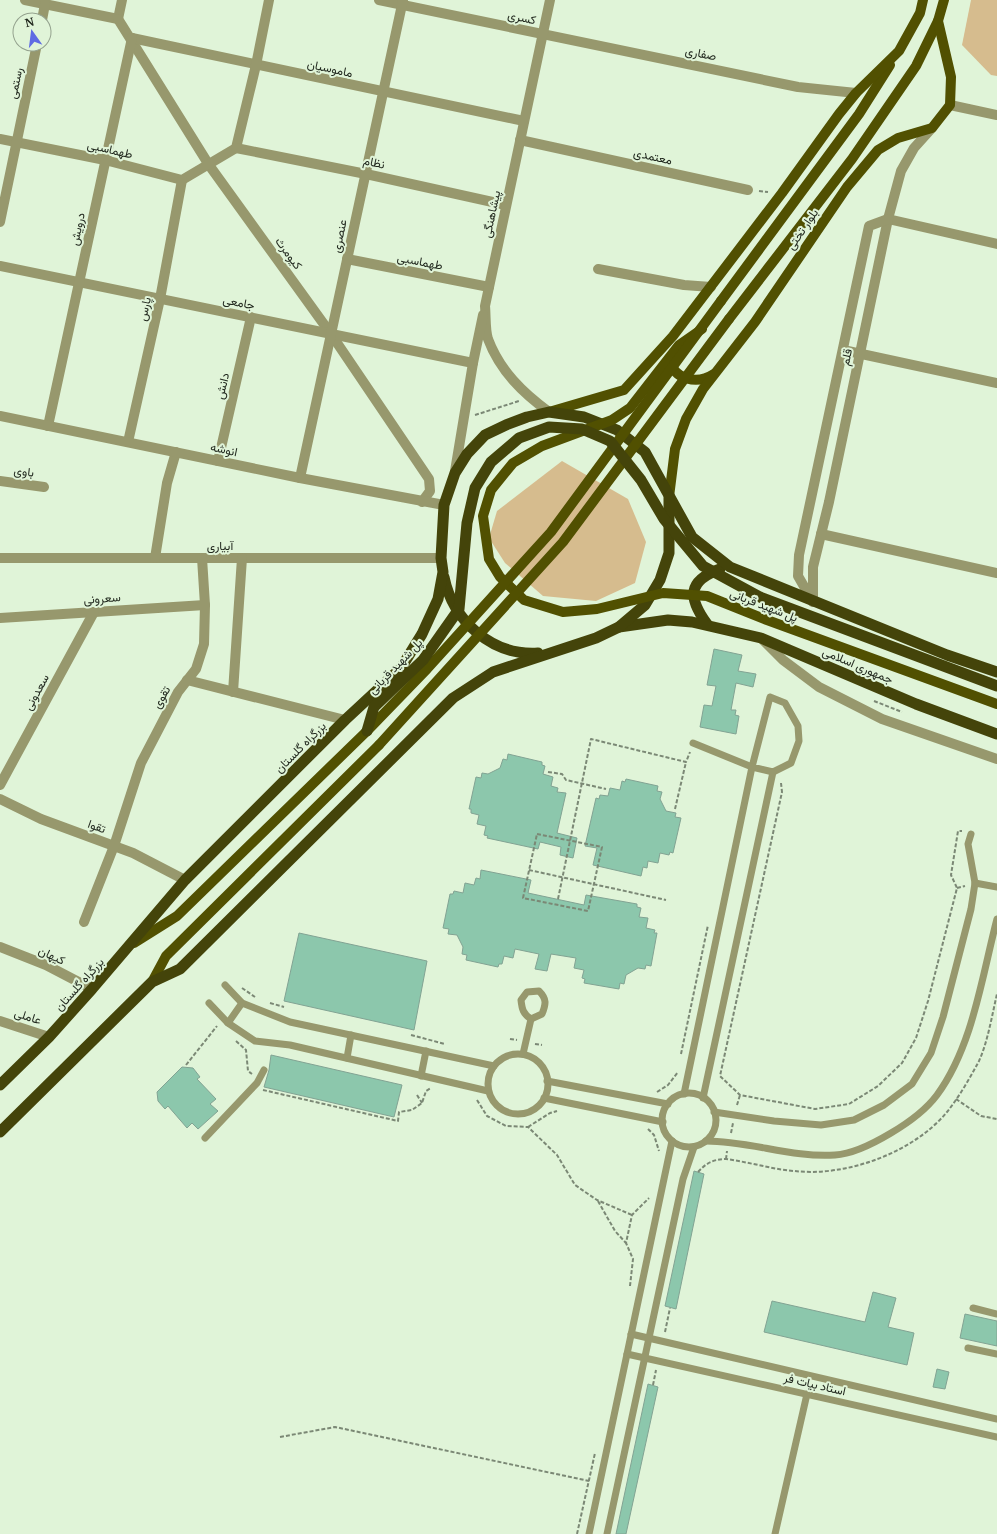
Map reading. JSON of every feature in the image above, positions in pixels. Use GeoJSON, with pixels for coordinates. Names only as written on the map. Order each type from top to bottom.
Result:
{"type":"FeatureCollection","features":[{"type":"Feature","properties":{"kind":"highway","name":"بزرگراه گلستان"},"geometry":{"type":"LineString","coordinates":[[0,1085],[49,1037],[185,880],[345,720],[401,668],[422,634],[438,599],[443,572],[441,558],[444,505],[455,473],[467,454],[485,435],[527,417],[549,412]]}},
{"type":"Feature","properties":{"kind":"highway"},"geometry":{"type":"LineString","coordinates":[[549,412],[584,417],[617,430],[645,452],[692,537],[730,567],[813,602],[947,655],[997,672]]}},
{"type":"Feature","properties":{"kind":"highway","name":"پل شهید قربانی"},"geometry":{"type":"LineString","coordinates":[[367,731],[374,707],[423,660],[459,609],[467,523],[475,488],[491,462],[519,438],[549,428],[582,429],[610,441],[641,480],[664,519],[703,566],[760,597],[997,686]]}},
{"type":"Feature","properties":{"kind":"highway"},"geometry":{"type":"LineString","coordinates":[[0,1132],[152,982],[180,968],[453,698],[493,672],[546,653],[596,638],[619,627],[645,605],[660,580],[668,553],[669,497]]}},
{"type":"Feature","properties":{"kind":"highway"},"geometry":{"type":"LineString","coordinates":[[707,624],[698,612],[693,596],[695,585],[702,577],[719,569],[730,567]]}},
{"type":"Feature","properties":{"kind":"highway"},"geometry":{"type":"LineString","coordinates":[[443,572],[449,596],[455,607],[462,618],[479,634],[489,641],[510,650],[534,654],[546,653]]}},
{"type":"Feature","properties":{"kind":"highway","name":"جمهوری اسلامی"},"geometry":{"type":"LineString","coordinates":[[619,627],[668,620],[707,624],[760,638],[916,704],[997,734]]}},
{"type":"Feature","properties":{"kind":"main road"},"geometry":{"type":"LineString","coordinates":[[549,412],[624,390],[673,336],[856,93],[899,51],[920,13],[923,0]]}},
{"type":"Feature","properties":{"kind":"main road"},"geometry":{"type":"LineString","coordinates":[[152,982],[166,956],[379,745],[563,542],[729,319],[852,159],[916,66],[938,22],[944,0]]}},
{"type":"Feature","properties":{"kind":"main road"},"geometry":{"type":"LineString","coordinates":[[932,128],[950,105],[951,76],[938,22]]}},
{"type":"Feature","properties":{"kind":"main road","name":"پل شهید قربانی"},"geometry":{"type":"LineString","coordinates":[[367,731],[427,669],[551,532],[859,114],[899,51]]}},
{"type":"Feature","properties":{"kind":"main road","name":"بلوار تختی"},"geometry":{"type":"LineString","coordinates":[[669,497],[675,449],[686,418],[703,389],[754,322],[847,187],[878,150],[898,138],[932,128]]}},
{"type":"Feature","properties":{"kind":"main road","name":"پل شهید قربانی"},"geometry":{"type":"LineString","coordinates":[[702,329],[679,345],[630,408],[612,420],[542,446],[513,463],[492,490],[483,516],[489,559],[500,577],[524,600],[563,612],[597,609],[663,592],[707,596],[767,620],[997,704]]}},
{"type":"Feature","properties":{"kind":"main road"},"geometry":{"type":"LineString","coordinates":[[673,336],[668,356],[677,373],[683,377],[695,380],[708,377],[719,369]]}},
{"type":"Feature","properties":{"kind":"main road"},"geometry":{"type":"LineString","coordinates":[[132,943],[177,916],[367,731]]}},
{"type":"Feature","properties":{"kind":"street"},"geometry":{"type":"LineString","coordinates":[[25,0],[118,18],[122,0]]}},
{"type":"Feature","properties":{"kind":"street"},"geometry":{"type":"LineString","coordinates":[[182,180],[236,148],[256,65],[269,0]]}},
{"type":"Feature","properties":{"kind":"street","name":"کسری"},"geometry":{"type":"LineString","coordinates":[[379,0],[402,2],[543,34]]}},
{"type":"Feature","properties":{"kind":"street","name":"پیشاهنگی"},"geometry":{"type":"LineString","coordinates":[[549,412],[529,397],[510,378],[488,339],[485,306],[550,0]]}},
{"type":"Feature","properties":{"kind":"street","name":"عنصری"},"geometry":{"type":"LineString","coordinates":[[300,478],[402,2]]}},
{"type":"Feature","properties":{"kind":"street"},"geometry":{"type":"LineString","coordinates":[[44,12],[45,4]]}},
{"type":"Feature","properties":{"kind":"street","name":"کیومرث"},"geometry":{"type":"LineString","coordinates":[[118,18],[132,38],[209,165],[331,334],[430,479],[430,491],[422,502]]}},
{"type":"Feature","properties":{"kind":"street","name":"صفاری"},"geometry":{"type":"LineString","coordinates":[[543,34],[798,87],[856,93]]}},
{"type":"Feature","properties":{"kind":"street","name":"ماموسیان"},"geometry":{"type":"LineString","coordinates":[[132,38],[383,93],[524,121]]}},
{"type":"Feature","properties":{"kind":"street","name":"درویش"},"geometry":{"type":"LineString","coordinates":[[48,426],[132,38]]}},
{"type":"Feature","properties":{"kind":"street","name":"رستمی"},"geometry":{"type":"LineString","coordinates":[[0,222],[35,52]]}},
{"type":"Feature","properties":{"kind":"street"},"geometry":{"type":"LineString","coordinates":[[950,105],[997,115]]}},
{"type":"Feature","properties":{"kind":"street","name":"قلم"},"geometry":{"type":"LineString","coordinates":[[813,602],[813,567],[888,219],[901,171],[914,148],[932,128]]}},
{"type":"Feature","properties":{"kind":"street","name":"طهماسبی"},"geometry":{"type":"LineString","coordinates":[[0,139],[105,160],[182,180]]}},
{"type":"Feature","properties":{"kind":"street","name":"معتمدی"},"geometry":{"type":"LineString","coordinates":[[520,140],[748,190]]}},
{"type":"Feature","properties":{"kind":"street","name":"نظام"},"geometry":{"type":"LineString","coordinates":[[236,148],[366,174],[506,205]]}},
{"type":"Feature","properties":{"kind":"street","name":"پارس"},"geometry":{"type":"LineString","coordinates":[[128,442],[160,299],[182,180]]}},
{"type":"Feature","properties":{"kind":"street"},"geometry":{"type":"LineString","coordinates":[[813,602],[798,576],[799,555],[869,226],[888,219],[997,244]]}},
{"type":"Feature","properties":{"kind":"street","name":"طهماسبی"},"geometry":{"type":"LineString","coordinates":[[347,259],[489,287]]}},
{"type":"Feature","properties":{"kind":"street","name":"جامعی"},"geometry":{"type":"LineString","coordinates":[[0,266],[473,363]]}},
{"type":"Feature","properties":{"kind":"street"},"geometry":{"type":"LineString","coordinates":[[598,269],[684,285],[711,287]]}},
{"type":"Feature","properties":{"kind":"street"},"geometry":{"type":"LineString","coordinates":[[455,473],[473,363],[485,306]]}},
{"type":"Feature","properties":{"kind":"street","name":"دانش"},"geometry":{"type":"LineString","coordinates":[[218,461],[252,318]]}},
{"type":"Feature","properties":{"kind":"street"},"geometry":{"type":"LineString","coordinates":[[843,350],[997,384]]}},
{"type":"Feature","properties":{"kind":"street","name":"انوشه"},"geometry":{"type":"LineString","coordinates":[[0,416],[300,478],[444,505]]}},
{"type":"Feature","properties":{"kind":"street"},"geometry":{"type":"LineString","coordinates":[[155,558],[166,490],[176,452]]}},
{"type":"Feature","properties":{"kind":"street","name":"باوی"},"geometry":{"type":"LineString","coordinates":[[0,481],[44,487]]}},
{"type":"Feature","properties":{"kind":"street"},"geometry":{"type":"LineString","coordinates":[[821,534],[997,573]]}},
{"type":"Feature","properties":{"kind":"street","name":"آبیاری"},"geometry":{"type":"LineString","coordinates":[[0,558],[441,558]]}},
{"type":"Feature","properties":{"kind":"street","name":"تقوی"},"geometry":{"type":"LineString","coordinates":[[84,922],[114,846],[141,763],[178,692],[196,669],[204,644],[205,605],[202,558]]}},
{"type":"Feature","properties":{"kind":"street"},"geometry":{"type":"LineString","coordinates":[[233,692],[242,558]]}},
{"type":"Feature","properties":{"kind":"street","name":"سعرونی"},"geometry":{"type":"LineString","coordinates":[[0,618],[205,605]]}},
{"type":"Feature","properties":{"kind":"street","name":"سعدونی"},"geometry":{"type":"LineString","coordinates":[[0,785],[94,612]]}},
{"type":"Feature","properties":{"kind":"street"},"geometry":{"type":"LineString","coordinates":[[760,638],[783,660],[826,690],[882,719],[997,759]]}},
{"type":"Feature","properties":{"kind":"street"},"geometry":{"type":"LineString","coordinates":[[188,680],[345,720]]}},
{"type":"Feature","properties":{"kind":"street","name":"تقوا"},"geometry":{"type":"LineString","coordinates":[[0,799],[41,819],[133,853],[185,880]]}},
{"type":"Feature","properties":{"kind":"street","name":"کیهان"},"geometry":{"type":"LineString","coordinates":[[0,947],[46,965],[92,989]]}},
{"type":"Feature","properties":{"kind":"street","name":"عاملی"},"geometry":{"type":"LineString","coordinates":[[0,1021],[49,1037]]}},
{"type":"Feature","properties":{"kind":"lane"},"geometry":{"type":"LineString","coordinates":[[684,1094],[752,768],[770,697],[785,703],[798,726],[799,742],[791,763],[773,772],[752,768],[693,743]]}},
{"type":"Feature","properties":{"kind":"lane"},"geometry":{"type":"LineString","coordinates":[[703,1098],[773,772]]}},
{"type":"Feature","properties":{"kind":"lane"},"geometry":{"type":"LineString","coordinates":[[714,1112],[774,1121],[822,1125],[854,1120],[884,1105],[912,1084],[931,1053],[943,1017],[971,909],[975,883],[968,844],[971,834]]}},
{"type":"Feature","properties":{"kind":"lane"},"geometry":{"type":"LineString","coordinates":[[975,883],[997,887]]}},
{"type":"Feature","properties":{"kind":"lane"},"geometry":{"type":"LineString","coordinates":[[706,1141],[729,1141],[798,1154],[836,1155],[875,1143],[912,1120],[937,1096],[955,1066],[970,1028],[997,918]]}},
{"type":"Feature","properties":{"kind":"lane"},"geometry":{"type":"LineString","coordinates":[[225,985],[242,1004],[290,1022],[494,1066]]}},
{"type":"Feature","properties":{"kind":"lane"},"geometry":{"type":"LineString","coordinates":[[209,1003],[228,1023],[255,1041],[290,1045],[488,1091]]}},
{"type":"Feature","properties":{"kind":"lane"},"geometry":{"type":"LineString","coordinates":[[228,1023],[242,1004]]}},
{"type":"Feature","properties":{"kind":"lane"},"geometry":{"type":"LineString","coordinates":[[523,1054],[531,1019]]}},
{"type":"Feature","properties":{"kind":"lane"},"geometry":{"type":"LineString","coordinates":[[347,1058],[352,1035]]}},
{"type":"Feature","properties":{"kind":"lane"},"geometry":{"type":"LineString","coordinates":[[421,1076],[426,1051]]}},
{"type":"Feature","properties":{"kind":"lane"},"geometry":{"type":"LineString","coordinates":[[511,1054],[523,1054],[539,1062],[547,1074],[548,1089],[542,1102],[531,1112],[516,1115],[502,1111],[492,1100],[487,1086],[489,1072],[498,1060],[511,1054]]}},
{"type":"Feature","properties":{"kind":"lane"},"geometry":{"type":"LineString","coordinates":[[205,1138],[259,1080],[264,1070]]}},
{"type":"Feature","properties":{"kind":"lane"},"geometry":{"type":"LineString","coordinates":[[548,1081],[668,1104]]}},
{"type":"Feature","properties":{"kind":"lane"},"geometry":{"type":"LineString","coordinates":[[684,1094],[698,1095],[703,1098],[710,1103],[716,1116],[715,1130],[706,1141],[694,1147],[680,1146],[668,1138],[663,1122],[664,1111],[672,1100],[684,1094]]}},
{"type":"Feature","properties":{"kind":"lane"},"geometry":{"type":"LineString","coordinates":[[544,1098],[663,1122]]}},
{"type":"Feature","properties":{"kind":"lane"},"geometry":{"type":"LineString","coordinates":[[589,1534],[672,1140]]}},
{"type":"Feature","properties":{"kind":"lane"},"geometry":{"type":"LineString","coordinates":[[607,1534],[683,1179],[694,1147]]}},
{"type":"Feature","properties":{"kind":"lane"},"geometry":{"type":"LineString","coordinates":[[973,1308],[997,1314]]}},
{"type":"Feature","properties":{"kind":"lane","name":"استاد بیات فر"},"geometry":{"type":"LineString","coordinates":[[631,1334],[997,1419]]}},
{"type":"Feature","properties":{"kind":"lane"},"geometry":{"type":"LineString","coordinates":[[968,1348],[997,1354]]}},
{"type":"Feature","properties":{"kind":"lane","name":"استاد بیات فر"},"geometry":{"type":"LineString","coordinates":[[627,1354],[997,1437]]}},
{"type":"Feature","properties":{"kind":"lane"},"geometry":{"type":"LineString","coordinates":[[775,1534],[807,1394]]}},
{"type":"Feature","properties":{"kind":"path"},"geometry":{"type":"LineString","coordinates":[[748,190],[782,193]]}},
{"type":"Feature","properties":{"kind":"path"},"geometry":{"type":"LineString","coordinates":[[465,419],[529,397]]}},
{"type":"Feature","properties":{"kind":"path"},"geometry":{"type":"LineString","coordinates":[[558,900],[591,739],[686,762]]}},
{"type":"Feature","properties":{"kind":"path"},"geometry":{"type":"LineString","coordinates":[[675,809],[686,762],[693,743]]}},
{"type":"Feature","properties":{"kind":"path"},"geometry":{"type":"LineString","coordinates":[[780,768],[782,792],[720,1076],[740,1095],[815,1108],[849,1104],[878,1086],[902,1063],[916,1038],[928,1001],[957,888],[951,875],[958,831],[971,834]]}},
{"type":"Feature","properties":{"kind":"path"},"geometry":{"type":"LineString","coordinates":[[548,772],[562,774],[566,780],[606,789]]}},
{"type":"Feature","properties":{"kind":"path"},"geometry":{"type":"LineString","coordinates":[[537,834],[570,840],[602,847],[588,911],[523,898],[537,834]]}},
{"type":"Feature","properties":{"kind":"path"},"geometry":{"type":"LineString","coordinates":[[529,870],[666,900]]}},
{"type":"Feature","properties":{"kind":"path"},"geometry":{"type":"LineString","coordinates":[[680,1058],[708,923]]}},
{"type":"Feature","properties":{"kind":"path"},"geometry":{"type":"LineString","coordinates":[[232,993],[238,985],[259,999]]}},
{"type":"Feature","properties":{"kind":"path"},"geometry":{"type":"LineString","coordinates":[[698,1172],[704,1166],[716,1159],[726,1159],[794,1172],[825,1172],[855,1168],[901,1148],[924,1132],[946,1113],[956,1099],[980,1059],[997,994]]}},
{"type":"Feature","properties":{"kind":"path"},"geometry":{"type":"LineString","coordinates":[[264,1000],[284,1007]]}},
{"type":"Feature","properties":{"kind":"path"},"geometry":{"type":"LineString","coordinates":[[215,1009],[208,1016],[224,1030]]}},
{"type":"Feature","properties":{"kind":"path"},"geometry":{"type":"LineString","coordinates":[[186,1065],[218,1025]]}},
{"type":"Feature","properties":{"kind":"path"},"geometry":{"type":"LineString","coordinates":[[411,1035],[445,1044]]}},
{"type":"Feature","properties":{"kind":"path"},"geometry":{"type":"LineString","coordinates":[[235,1040],[246,1050],[248,1071],[261,1082],[261,1090],[398,1121],[399,1112],[412,1110],[422,1103],[426,1091],[430,1088],[436,1088]]}},
{"type":"Feature","properties":{"kind":"path"},"geometry":{"type":"LineString","coordinates":[[650,1093],[656,1092],[668,1085],[677,1073],[679,1066]]}},
{"type":"Feature","properties":{"kind":"path"},"geometry":{"type":"LineString","coordinates":[[417,1095],[422,1103]]}},
{"type":"Feature","properties":{"kind":"path"},"geometry":{"type":"LineString","coordinates":[[726,1159],[734,1115],[740,1095]]}},
{"type":"Feature","properties":{"kind":"path"},"geometry":{"type":"LineString","coordinates":[[471,1097],[478,1100],[487,1116],[506,1126],[528,1126],[550,1113],[562,1110]]}},
{"type":"Feature","properties":{"kind":"path"},"geometry":{"type":"LineString","coordinates":[[956,1099],[981,1116],[997,1119]]}},
{"type":"Feature","properties":{"kind":"path"},"geometry":{"type":"LineString","coordinates":[[643,1125],[654,1135],[659,1150],[658,1158]]}},
{"type":"Feature","properties":{"kind":"path"},"geometry":{"type":"LineString","coordinates":[[528,1126],[557,1155],[575,1185],[597,1200],[632,1215]]}},
{"type":"Feature","properties":{"kind":"path"},"geometry":{"type":"LineString","coordinates":[[626,1243],[632,1215],[648,1200],[650,1195]]}},
{"type":"Feature","properties":{"kind":"path"},"geometry":{"type":"LineString","coordinates":[[597,1200],[615,1231],[626,1243],[633,1260],[630,1287]]}},
{"type":"Feature","properties":{"kind":"path"},"geometry":{"type":"LineString","coordinates":[[280,1437],[335,1427],[589,1480],[600,1484]]}},
{"type":"Feature","properties":{"kind":"path"},"geometry":{"type":"LineString","coordinates":[[577,1534],[596,1450]]}},
{"type":"Feature","properties":{"kind":"shaded area"},"geometry":{"type":"Polygon","coordinates":[[[971,0],[997,0],[997,76],[991,75],[962,45],[971,0]]]}},
{"type":"Feature","properties":{"kind":"shaded area"},"geometry":{"type":"Polygon","coordinates":[[[562,461],[628,499],[646,542],[635,583],[596,601],[543,596],[505,563],[489,538],[497,511],[562,461]]]}},
{"type":"Feature","properties":{"kind":"building"},"geometry":{"type":"Polygon","coordinates":[[[714,649],[742,655],[738,671],[756,674],[753,687],[736,683],[731,710],[736,710],[735,715],[739,716],[736,734],[700,727],[704,705],[712,706],[716,686],[707,685],[714,649]]]}},
{"type":"Feature","properties":{"kind":"building"},"geometry":{"type":"Polygon","coordinates":[[[508,754],[542,762],[542,765],[545,766],[543,774],[553,777],[551,786],[558,788],[557,792],[566,793],[557,833],[577,838],[573,858],[560,855],[561,847],[540,842],[538,849],[487,838],[488,836],[484,835],[486,826],[477,824],[479,815],[471,813],[471,809],[469,809],[476,777],[481,778],[482,773],[488,774],[500,768],[503,759],[507,760],[508,754]]]}},
{"type":"Feature","properties":{"kind":"building"},"geometry":{"type":"Polygon","coordinates":[[[626,779],[658,786],[657,791],[662,792],[660,799],[666,811],[676,813],[675,817],[681,818],[673,853],[670,852],[669,855],[660,853],[658,863],[648,861],[647,868],[643,867],[641,876],[593,865],[597,848],[585,846],[596,798],[599,799],[600,795],[608,796],[610,788],[620,790],[622,781],[625,782],[626,779]]]}},
{"type":"Feature","properties":{"kind":"building"},"geometry":{"type":"Polygon","coordinates":[[[481,870],[531,880],[528,893],[584,905],[586,895],[637,904],[637,907],[641,908],[639,917],[648,918],[646,928],[655,930],[654,933],[657,933],[651,966],[646,965],[645,969],[638,968],[626,975],[624,984],[620,983],[619,989],[584,983],[585,979],[582,978],[584,970],[574,968],[576,958],[551,954],[547,971],[535,969],[539,954],[515,949],[513,958],[504,956],[502,964],[499,964],[498,967],[466,960],[467,955],[462,954],[463,947],[457,935],[448,934],[449,929],[443,928],[450,894],[453,894],[454,891],[463,893],[465,883],[474,885],[476,878],[480,879],[481,870]]]}},
{"type":"Feature","properties":{"kind":"building"},"geometry":{"type":"Polygon","coordinates":[[[299,933],[427,961],[414,1030],[284,1001],[299,933]]]}},
{"type":"Feature","properties":{"kind":"building"},"geometry":{"type":"Polygon","coordinates":[[[271,1055],[402,1085],[394,1117],[264,1087],[269,1070],[271,1055]]]}},
{"type":"Feature","properties":{"kind":"building"},"geometry":{"type":"Polygon","coordinates":[[[182,1067],[193,1068],[200,1077],[197,1079],[216,1099],[210,1104],[218,1111],[198,1129],[192,1123],[187,1128],[168,1106],[165,1109],[158,1101],[157,1092],[182,1067]]]}},
{"type":"Feature","properties":{"kind":"building"},"geometry":{"type":"Polygon","coordinates":[[[694,1171],[704,1174],[676,1309],[665,1306],[694,1171]]]}},
{"type":"Feature","properties":{"kind":"building"},"geometry":{"type":"Polygon","coordinates":[[[873,1292],[896,1298],[888,1327],[914,1333],[907,1365],[764,1332],[772,1301],[865,1322],[873,1292]]]}},
{"type":"Feature","properties":{"kind":"building"},"geometry":{"type":"Polygon","coordinates":[[[965,1314],[997,1321],[997,1346],[960,1338],[965,1314]]]}},
{"type":"Feature","properties":{"kind":"building"},"geometry":{"type":"Polygon","coordinates":[[[937,1369],[949,1372],[945,1389],[933,1387],[937,1369]]]}},
{"type":"Feature","properties":{"kind":"building"},"geometry":{"type":"Polygon","coordinates":[[[648,1384],[658,1387],[626,1534],[616,1534],[648,1384]]]}}]}
